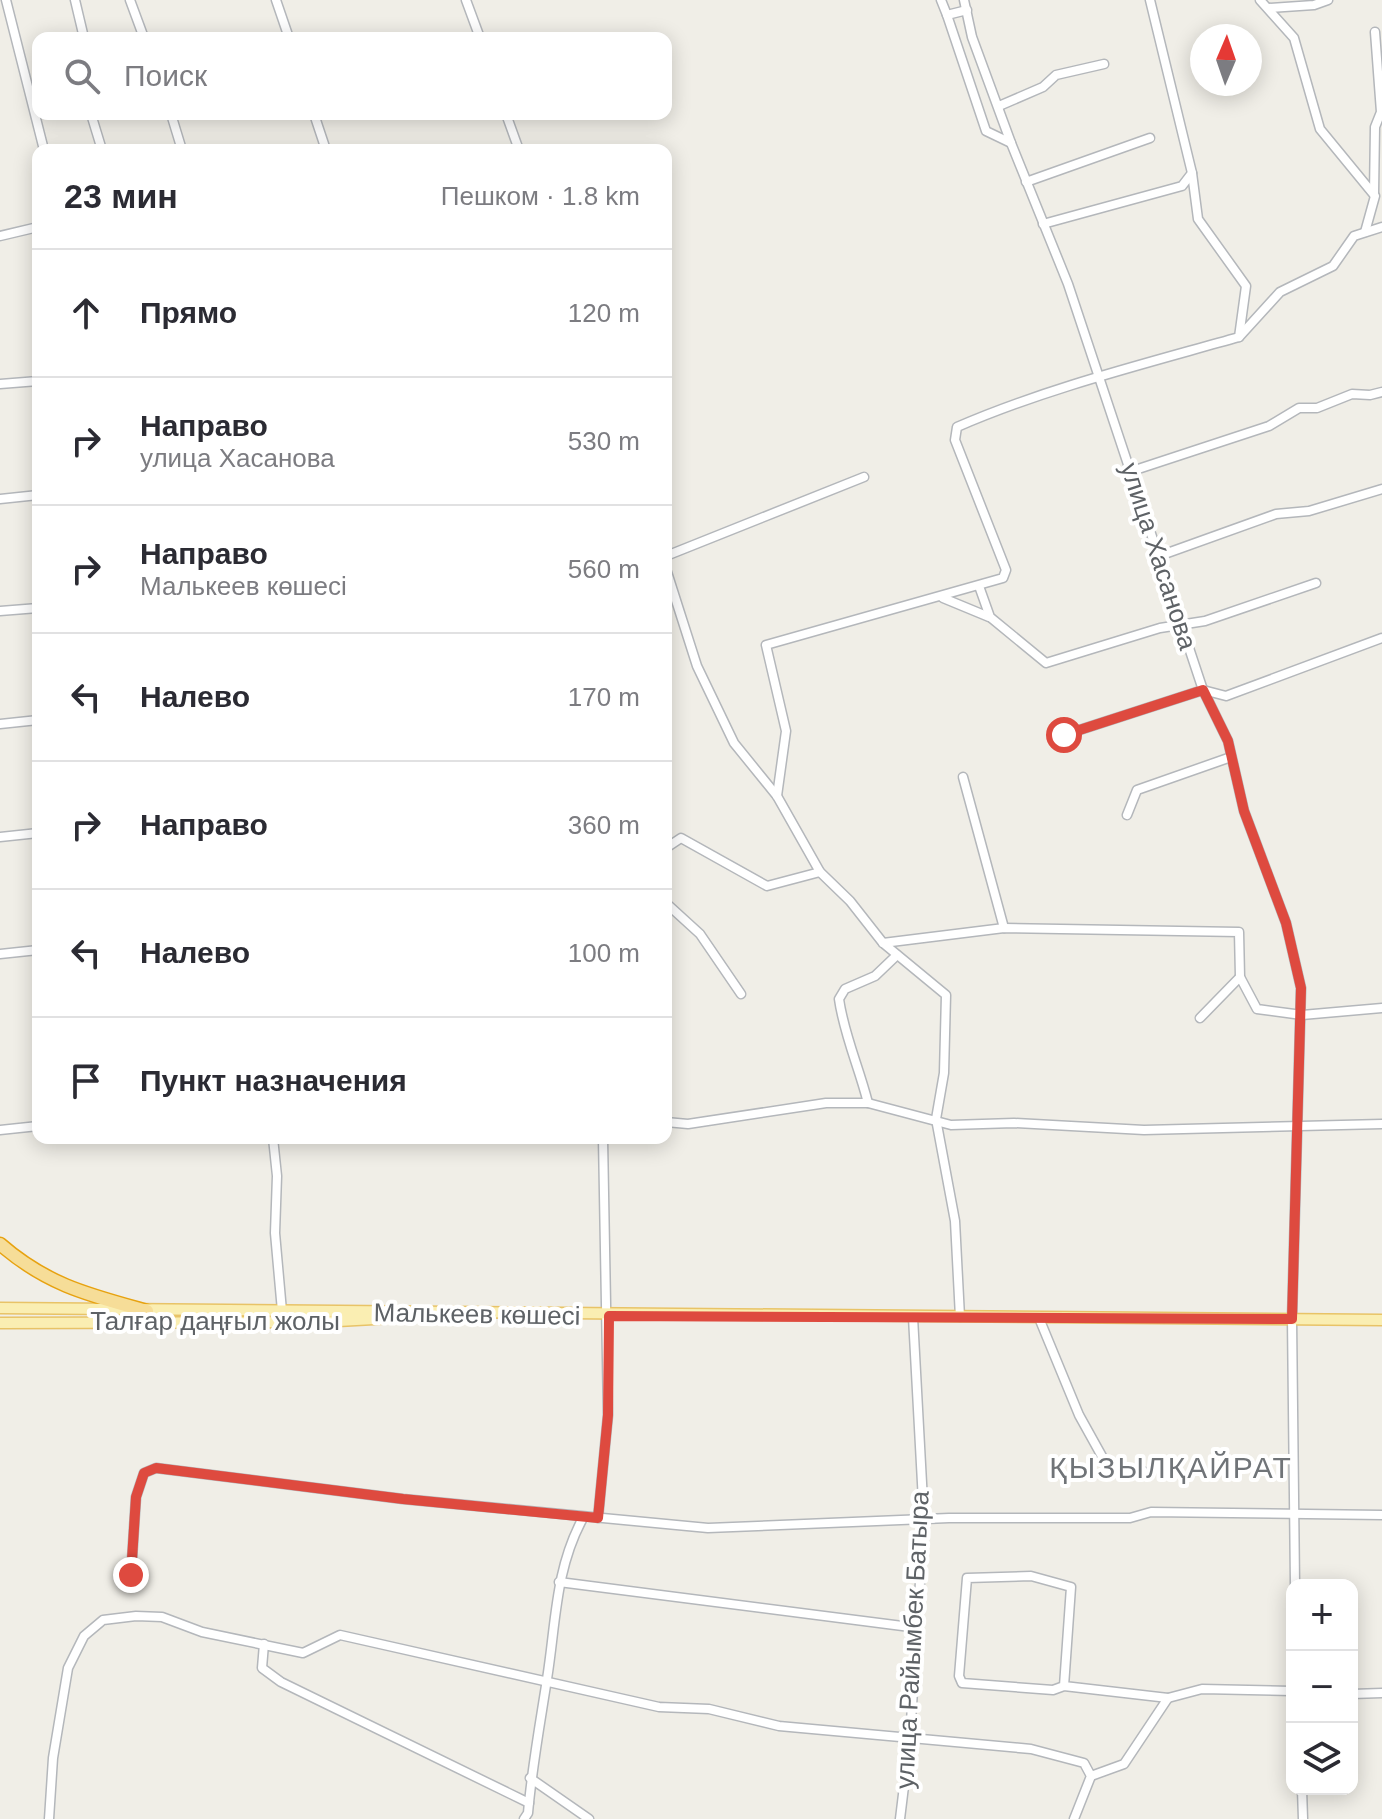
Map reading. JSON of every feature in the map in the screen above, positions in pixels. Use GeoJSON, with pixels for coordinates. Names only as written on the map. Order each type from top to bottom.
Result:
{"type":"FeatureCollection","features":[{"type":"Feature","properties":{"kind":"highway"},"geometry":{"type":"LineString","coordinates":[[0,1244],[30,1269],[68,1290],[147,1311]]}},
{"type":"Feature","properties":{"kind":"main road","name":"Талғар даңғыл жолы"},"geometry":{"type":"LineString","coordinates":[[0,1308],[147,1311]]}},
{"type":"Feature","properties":{"kind":"main road","name":"Малькеев көшесі"},"geometry":{"type":"LineString","coordinates":[[147,1311],[1382,1320]]}},
{"type":"Feature","properties":{"kind":"main road","name":"Талғар даңғыл жолы"},"geometry":{"type":"LineString","coordinates":[[0,1323],[320,1322],[478,1314]]}},
{"type":"Feature","properties":{"kind":"street"},"geometry":{"type":"LineString","coordinates":[[6,0],[32,103]]}},
{"type":"Feature","properties":{"kind":"street"},"geometry":{"type":"LineString","coordinates":[[75,0],[83,32]]}},
{"type":"Feature","properties":{"kind":"street"},"geometry":{"type":"LineString","coordinates":[[130,0],[142,32]]}},
{"type":"Feature","properties":{"kind":"street"},"geometry":{"type":"LineString","coordinates":[[276,0],[287,32]]}},
{"type":"Feature","properties":{"kind":"street"},"geometry":{"type":"LineString","coordinates":[[466,0],[478,32]]}},
{"type":"Feature","properties":{"kind":"street"},"geometry":{"type":"LineString","coordinates":[[941,0],[986,131],[1011,143]]}},
{"type":"Feature","properties":{"kind":"street"},"geometry":{"type":"LineString","coordinates":[[1150,0],[1192,173],[1198,219],[1246,286],[1239,337]]}},
{"type":"Feature","properties":{"kind":"street"},"geometry":{"type":"LineString","coordinates":[[1260,0],[1294,38],[1320,129],[1377,197]]}},
{"type":"Feature","properties":{"kind":"street"},"geometry":{"type":"LineString","coordinates":[[1269,8],[1314,5],[1328,0]]}},
{"type":"Feature","properties":{"kind":"street"},"geometry":{"type":"LineString","coordinates":[[947,15],[965,5]]}},
{"type":"Feature","properties":{"kind":"street","name":"улица Хасанова"},"geometry":{"type":"LineString","coordinates":[[965,5],[972,37],[1011,143],[1068,284],[1203,690],[1228,741],[1244,811],[1286,923],[1301,988],[1300,1124],[1292,1319],[1295,1579]]}},
{"type":"Feature","properties":{"kind":"street"},"geometry":{"type":"LineString","coordinates":[[1365,232],[1377,197],[1375,127],[1381,112],[1375,32]]}},
{"type":"Feature","properties":{"kind":"street"},"geometry":{"type":"LineString","coordinates":[[999,106],[1043,87],[1056,75],[1104,64]]}},
{"type":"Feature","properties":{"kind":"street"},"geometry":{"type":"LineString","coordinates":[[36,120],[42,144]]}},
{"type":"Feature","properties":{"kind":"street"},"geometry":{"type":"LineString","coordinates":[[93,120],[100,144]]}},
{"type":"Feature","properties":{"kind":"street"},"geometry":{"type":"LineString","coordinates":[[173,120],[180,144]]}},
{"type":"Feature","properties":{"kind":"street"},"geometry":{"type":"LineString","coordinates":[[316,120],[324,144]]}},
{"type":"Feature","properties":{"kind":"street"},"geometry":{"type":"LineString","coordinates":[[508,120],[517,144]]}},
{"type":"Feature","properties":{"kind":"street"},"geometry":{"type":"LineString","coordinates":[[1026,182],[1150,138]]}},
{"type":"Feature","properties":{"kind":"street"},"geometry":{"type":"LineString","coordinates":[[1043,224],[1182,186],[1192,173]]}},
{"type":"Feature","properties":{"kind":"street"},"geometry":{"type":"LineString","coordinates":[[777,796],[786,731],[766,645],[1003,578],[1006,570],[955,440],[957,427],[1009,405],[1239,337],[1280,292],[1333,266],[1354,236],[1382,227]]}},
{"type":"Feature","properties":{"kind":"street"},"geometry":{"type":"LineString","coordinates":[[0,236],[32,228]]}},
{"type":"Feature","properties":{"kind":"street"},"geometry":{"type":"LineString","coordinates":[[0,384],[32,381]]}},
{"type":"Feature","properties":{"kind":"street"},"geometry":{"type":"LineString","coordinates":[[1132,471],[1269,426],[1299,408],[1317,408],[1352,394],[1382,392]]}},
{"type":"Feature","properties":{"kind":"street"},"geometry":{"type":"LineString","coordinates":[[672,554],[864,477]]}},
{"type":"Feature","properties":{"kind":"street"},"geometry":{"type":"LineString","coordinates":[[1159,556],[1276,514],[1309,511],[1382,489]]}},
{"type":"Feature","properties":{"kind":"street"},"geometry":{"type":"LineString","coordinates":[[0,499],[32,496]]}},
{"type":"Feature","properties":{"kind":"street"},"geometry":{"type":"LineString","coordinates":[[941,597],[990,617],[1046,663],[1182,624],[1205,621],[1316,583]]}},
{"type":"Feature","properties":{"kind":"street"},"geometry":{"type":"LineString","coordinates":[[979,586],[990,617]]}},
{"type":"Feature","properties":{"kind":"street"},"geometry":{"type":"LineString","coordinates":[[672,588],[697,666],[734,743],[777,796],[820,872],[850,901],[883,943],[946,995],[944,1073],[936,1119],[955,1221],[960,1317]]}},
{"type":"Feature","properties":{"kind":"street"},"geometry":{"type":"LineString","coordinates":[[0,611],[32,608]]}},
{"type":"Feature","properties":{"kind":"street"},"geometry":{"type":"LineString","coordinates":[[1064,735],[1203,690],[1226,696],[1382,638]]}},
{"type":"Feature","properties":{"kind":"street"},"geometry":{"type":"LineString","coordinates":[[0,724],[32,721]]}},
{"type":"Feature","properties":{"kind":"street"},"geometry":{"type":"LineString","coordinates":[[1127,815],[1137,790],[1231,757]]}},
{"type":"Feature","properties":{"kind":"street"},"geometry":{"type":"LineString","coordinates":[[963,777],[1004,928]]}},
{"type":"Feature","properties":{"kind":"street"},"geometry":{"type":"LineString","coordinates":[[0,837],[32,834]]}},
{"type":"Feature","properties":{"kind":"street"},"geometry":{"type":"LineString","coordinates":[[672,844],[681,838],[767,886],[820,872]]}},
{"type":"Feature","properties":{"kind":"street"},"geometry":{"type":"LineString","coordinates":[[672,908],[700,934],[741,994]]}},
{"type":"Feature","properties":{"kind":"street"},"geometry":{"type":"LineString","coordinates":[[883,943],[1004,928],[1239,932],[1240,977],[1257,1009],[1302,1015],[1382,1008]]}},
{"type":"Feature","properties":{"kind":"street"},"geometry":{"type":"LineString","coordinates":[[0,954],[32,951]]}},
{"type":"Feature","properties":{"kind":"street"},"geometry":{"type":"LineString","coordinates":[[868,1103],[859,1067],[844,1032],[839,999],[845,989],[875,976],[897,955]]}},
{"type":"Feature","properties":{"kind":"street"},"geometry":{"type":"LineString","coordinates":[[1200,1018],[1240,977]]}},
{"type":"Feature","properties":{"kind":"street"},"geometry":{"type":"LineString","coordinates":[[672,1123],[688,1124],[826,1103],[868,1103],[951,1125],[1014,1123],[1144,1130],[1382,1124]]}},
{"type":"Feature","properties":{"kind":"street"},"geometry":{"type":"LineString","coordinates":[[0,1130],[32,1127]]}},
{"type":"Feature","properties":{"kind":"street"},"geometry":{"type":"LineString","coordinates":[[274,1144],[277,1176],[275,1233],[282,1311]]}},
{"type":"Feature","properties":{"kind":"street"},"geometry":{"type":"LineString","coordinates":[[598,1518],[608,1415],[609,1316],[603,1144]]}},
{"type":"Feature","properties":{"kind":"street","name":"улица Райымбек Батыра"},"geometry":{"type":"LineString","coordinates":[[900,1819],[910,1737],[924,1520],[913,1317]]}},
{"type":"Feature","properties":{"kind":"street"},"geometry":{"type":"LineString","coordinates":[[1039,1318],[1079,1415],[1109,1469],[1143,1471]]}},
{"type":"Feature","properties":{"kind":"street"},"geometry":{"type":"LineString","coordinates":[[131,1575],[136,1497],[144,1473],[156,1468],[583,1518],[708,1528],[924,1520],[1130,1518],[1151,1512],[1382,1515]]}},
{"type":"Feature","properties":{"kind":"street"},"geometry":{"type":"LineString","coordinates":[[524,1819],[529,1803],[559,1582],[569,1544],[583,1518]]}},
{"type":"Feature","properties":{"kind":"street"},"geometry":{"type":"LineString","coordinates":[[1064,1686],[1071,1587],[1031,1576],[967,1578],[959,1676],[962,1683],[1053,1690],[1064,1686],[1168,1698],[1202,1689],[1286,1691]]}},
{"type":"Feature","properties":{"kind":"street"},"geometry":{"type":"LineString","coordinates":[[559,1582],[918,1628]]}},
{"type":"Feature","properties":{"kind":"street"},"geometry":{"type":"LineString","coordinates":[[49,1819],[53,1758],[68,1668],[84,1636],[103,1620],[136,1616],[162,1617],[202,1632],[303,1653],[340,1635],[659,1707],[709,1709],[779,1726],[1031,1749],[1084,1763],[1091,1776]]}},
{"type":"Feature","properties":{"kind":"street"},"geometry":{"type":"LineString","coordinates":[[264,1644],[262,1668],[281,1682],[529,1803]]}},
{"type":"Feature","properties":{"kind":"street"},"geometry":{"type":"LineString","coordinates":[[1358,1694],[1382,1693]]}},
{"type":"Feature","properties":{"kind":"street"},"geometry":{"type":"LineString","coordinates":[[1074,1819],[1091,1776],[1124,1764],[1168,1698]]}},
{"type":"Feature","properties":{"kind":"street"},"geometry":{"type":"LineString","coordinates":[[530,1778],[589,1819]]}},
{"type":"Feature","properties":{"kind":"street"},"geometry":{"type":"LineString","coordinates":[[1302,1795],[1303,1819]]}},
{"type":"Feature","properties":{"kind":"district","name":"ҚЫЗЫЛҚАЙРАТ"},"geometry":{"type":"Point","coordinates":[1171,1468]}},
{"type":"Feature","properties":{"kind":"route"},"geometry":{"type":"LineString","coordinates":[[131,1575],[136,1497],[144,1473],[156,1468],[403,1499],[598,1518],[608,1415],[609,1316],[1292,1319],[1300,1124],[1301,988],[1286,923],[1244,811],[1228,741],[1203,690],[1064,735]]}}]}
